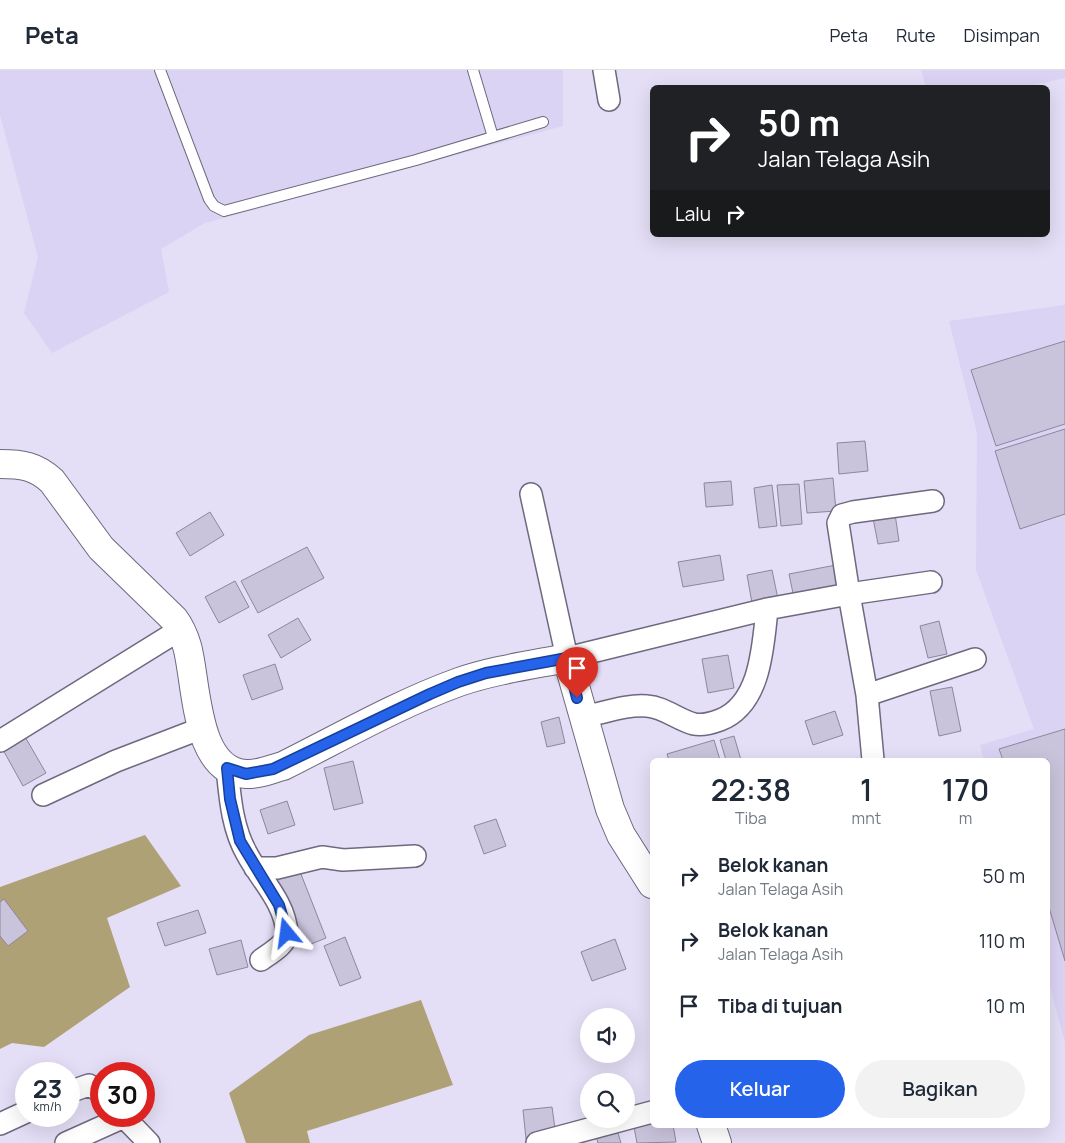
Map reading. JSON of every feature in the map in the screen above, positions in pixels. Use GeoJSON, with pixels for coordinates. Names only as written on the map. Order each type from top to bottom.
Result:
{"type":"FeatureCollection","features":[{"type":"Feature","properties":{"kind":"street"},"geometry":{"type":"LineString","coordinates":[[604,70],[609,100]]}},
{"type":"Feature","properties":{"kind":"street"},"geometry":{"type":"LineString","coordinates":[[0,464],[32,466],[52,481],[100,548],[163,606],[181,629],[188,647],[202,728],[212,750],[227,768],[236,828],[247,855],[265,880],[279,905],[287,933],[285,941],[261,960]]}},
{"type":"Feature","properties":{"kind":"street"},"geometry":{"type":"LineString","coordinates":[[532,494],[567,658],[610,809],[621,835],[650,881]]}},
{"type":"Feature","properties":{"kind":"street"},"geometry":{"type":"LineString","coordinates":[[874,758],[867,695],[838,534],[838,522],[842,515],[933,501]]}},
{"type":"Feature","properties":{"kind":"street"},"geometry":{"type":"LineString","coordinates":[[227,768],[246,774],[283,766],[430,694],[486,673],[567,658],[767,609],[931,582]]}},
{"type":"Feature","properties":{"kind":"street"},"geometry":{"type":"LineString","coordinates":[[583,717],[639,705],[651,706],[694,724],[710,724],[728,717],[740,705],[756,675],[761,660],[767,609]]}},
{"type":"Feature","properties":{"kind":"street"},"geometry":{"type":"LineString","coordinates":[[0,742],[181,629]]}},
{"type":"Feature","properties":{"kind":"street"},"geometry":{"type":"LineString","coordinates":[[867,695],[975,659]]}},
{"type":"Feature","properties":{"kind":"street"},"geometry":{"type":"LineString","coordinates":[[43,795],[116,761],[202,728]]}},
{"type":"Feature","properties":{"kind":"street"},"geometry":{"type":"LineString","coordinates":[[256,868],[277,868],[322,857],[343,860],[415,856]]}},
{"type":"Feature","properties":{"kind":"street"},"geometry":{"type":"LineString","coordinates":[[537,1143],[650,1113]]}},
{"type":"Feature","properties":{"kind":"street"},"geometry":{"type":"LineString","coordinates":[[0,1124],[15,1117]]}},
{"type":"Feature","properties":{"kind":"street"},"geometry":{"type":"LineString","coordinates":[[66,1143],[100,1127]]}},
{"type":"Feature","properties":{"kind":"street"},"geometry":{"type":"LineString","coordinates":[[134,1127],[149,1143]]}},
{"type":"Feature","properties":{"kind":"street"},"geometry":{"type":"LineString","coordinates":[[712,1128],[717,1143]]}},
{"type":"Feature","properties":{"kind":"lane"},"geometry":{"type":"LineString","coordinates":[[160,70],[209,199],[220,210],[231,210],[543,122]]}},
{"type":"Feature","properties":{"kind":"lane"},"geometry":{"type":"LineString","coordinates":[[473,70],[493,137]]}},
{"type":"Feature","properties":{"kind":"shaded area"},"geometry":{"type":"Polygon","coordinates":[[[0,70],[563,70],[563,126],[205,223],[161,249],[169,292],[52,353],[24,313],[38,257],[0,115],[0,70]]]}},
{"type":"Feature","properties":{"kind":"shaded area"},"geometry":{"type":"Polygon","coordinates":[[[921,70],[1065,70],[1065,78],[1035,85],[925,85],[921,70]]]}},
{"type":"Feature","properties":{"kind":"shaded area"},"geometry":{"type":"Polygon","coordinates":[[[1065,305],[1065,1042],[1050,987],[1050,758],[983,758],[980,745],[1034,729],[976,570],[977,433],[949,321],[1065,305]]]}},
{"type":"Feature","properties":{"kind":"shaded area"},"geometry":{"type":"Polygon","coordinates":[[[145,835],[181,886],[107,918],[130,987],[44,1047],[12,1043],[0,1049],[0,887],[145,835]]]}},
{"type":"Feature","properties":{"kind":"shaded area"},"geometry":{"type":"Polygon","coordinates":[[[421,1000],[453,1085],[307,1131],[310,1143],[246,1143],[229,1093],[309,1035],[421,1000]]]}},
{"type":"Feature","properties":{"kind":"building"},"geometry":{"type":"Polygon","coordinates":[[[1065,341],[1065,424],[996,446],[971,370],[1065,341]]]}},
{"type":"Feature","properties":{"kind":"building"},"geometry":{"type":"Polygon","coordinates":[[[1065,429],[1065,514],[1020,529],[995,451],[1065,429]]]}},
{"type":"Feature","properties":{"kind":"building"},"geometry":{"type":"Polygon","coordinates":[[[865,441],[868,471],[839,474],[837,443],[865,441]]]}},
{"type":"Feature","properties":{"kind":"building"},"geometry":{"type":"Polygon","coordinates":[[[833,478],[836,511],[807,513],[804,481],[833,478]]]}},
{"type":"Feature","properties":{"kind":"building"},"geometry":{"type":"Polygon","coordinates":[[[731,481],[733,505],[706,507],[704,483],[731,481]]]}},
{"type":"Feature","properties":{"kind":"building"},"geometry":{"type":"Polygon","coordinates":[[[799,484],[802,524],[781,526],[777,485],[799,484]]]}},
{"type":"Feature","properties":{"kind":"building"},"geometry":{"type":"Polygon","coordinates":[[[772,485],[777,526],[759,528],[754,488],[772,485]]]}},
{"type":"Feature","properties":{"kind":"building"},"geometry":{"type":"Polygon","coordinates":[[[210,512],[224,535],[190,556],[176,533],[210,512]]]}},
{"type":"Feature","properties":{"kind":"building"},"geometry":{"type":"Polygon","coordinates":[[[895,514],[899,541],[878,544],[873,518],[895,514]]]}},
{"type":"Feature","properties":{"kind":"building"},"geometry":{"type":"Polygon","coordinates":[[[307,547],[324,578],[258,613],[241,581],[307,547]]]}},
{"type":"Feature","properties":{"kind":"building"},"geometry":{"type":"Polygon","coordinates":[[[720,555],[724,580],[683,587],[678,562],[720,555]]]}},
{"type":"Feature","properties":{"kind":"building"},"geometry":{"type":"Polygon","coordinates":[[[836,565],[841,589],[794,598],[789,574],[836,565]]]}},
{"type":"Feature","properties":{"kind":"building"},"geometry":{"type":"Polygon","coordinates":[[[772,570],[778,599],[752,603],[747,575],[772,570]]]}},
{"type":"Feature","properties":{"kind":"building"},"geometry":{"type":"Polygon","coordinates":[[[235,581],[249,607],[219,623],[205,597],[235,581]]]}},
{"type":"Feature","properties":{"kind":"building"},"geometry":{"type":"Polygon","coordinates":[[[298,618],[311,640],[281,658],[268,635],[298,618]]]}},
{"type":"Feature","properties":{"kind":"building"},"geometry":{"type":"Polygon","coordinates":[[[939,621],[947,654],[928,658],[920,626],[939,621]]]}},
{"type":"Feature","properties":{"kind":"building"},"geometry":{"type":"Polygon","coordinates":[[[728,655],[734,688],[708,693],[702,659],[728,655]]]}},
{"type":"Feature","properties":{"kind":"building"},"geometry":{"type":"Polygon","coordinates":[[[275,664],[283,689],[252,700],[243,675],[275,664]]]}},
{"type":"Feature","properties":{"kind":"building"},"geometry":{"type":"Polygon","coordinates":[[[952,687],[961,731],[939,736],[930,691],[952,687]]]}},
{"type":"Feature","properties":{"kind":"building"},"geometry":{"type":"Polygon","coordinates":[[[835,711],[843,735],[813,745],[805,721],[835,711]]]}},
{"type":"Feature","properties":{"kind":"building"},"geometry":{"type":"Polygon","coordinates":[[[559,717],[565,743],[547,747],[541,722],[559,717]]]}},
{"type":"Feature","properties":{"kind":"building"},"geometry":{"type":"Polygon","coordinates":[[[1065,729],[1065,961],[1050,911],[1050,758],[1002,758],[999,749],[1065,729]]]}},
{"type":"Feature","properties":{"kind":"building"},"geometry":{"type":"Polygon","coordinates":[[[24,735],[46,773],[23,786],[2,748],[24,735]]]}},
{"type":"Feature","properties":{"kind":"building"},"geometry":{"type":"Polygon","coordinates":[[[734,736],[740,758],[725,758],[720,740],[734,736]]]}},
{"type":"Feature","properties":{"kind":"building"},"geometry":{"type":"Polygon","coordinates":[[[714,740],[719,758],[668,758],[667,754],[714,740]]]}},
{"type":"Feature","properties":{"kind":"building"},"geometry":{"type":"Polygon","coordinates":[[[353,761],[363,803],[334,810],[324,768],[353,761]]]}},
{"type":"Feature","properties":{"kind":"building"},"geometry":{"type":"Polygon","coordinates":[[[287,801],[295,825],[268,834],[260,810],[287,801]]]}},
{"type":"Feature","properties":{"kind":"building"},"geometry":{"type":"Polygon","coordinates":[[[496,819],[506,846],[484,854],[474,826],[496,819]]]}},
{"type":"Feature","properties":{"kind":"building"},"geometry":{"type":"Polygon","coordinates":[[[299,869],[326,938],[301,948],[274,878],[299,869]]]}},
{"type":"Feature","properties":{"kind":"building"},"geometry":{"type":"Polygon","coordinates":[[[4,899],[28,931],[8,946],[0,936],[0,902],[4,899]]]}},
{"type":"Feature","properties":{"kind":"building"},"geometry":{"type":"Polygon","coordinates":[[[198,910],[206,933],[165,946],[157,923],[198,910]]]}},
{"type":"Feature","properties":{"kind":"building"},"geometry":{"type":"Polygon","coordinates":[[[345,937],[361,978],[340,986],[324,946],[345,937]]]}},
{"type":"Feature","properties":{"kind":"building"},"geometry":{"type":"Polygon","coordinates":[[[615,939],[626,969],[592,981],[581,952],[615,939]]]}},
{"type":"Feature","properties":{"kind":"building"},"geometry":{"type":"Polygon","coordinates":[[[241,940],[248,967],[217,975],[209,949],[241,940]]]}},
{"type":"Feature","properties":{"kind":"building"},"geometry":{"type":"Polygon","coordinates":[[[552,1107],[556,1136],[526,1139],[523,1110],[552,1107]]]}},
{"type":"Feature","properties":{"kind":"building"},"geometry":{"type":"Polygon","coordinates":[[[650,1124],[650,1128],[674,1128],[676,1142],[637,1143],[635,1127],[650,1124]]]}},
{"type":"Feature","properties":{"kind":"building"},"geometry":{"type":"Polygon","coordinates":[[[617,1130],[621,1143],[598,1143],[596,1136],[617,1130]]]}},
{"type":"Feature","properties":{"kind":"route"},"geometry":{"type":"LineString","coordinates":[[287,933],[279,905],[240,841],[230,799],[227,768],[246,774],[263,772],[283,766],[430,694],[486,673],[567,658],[577,698]]}}]}
